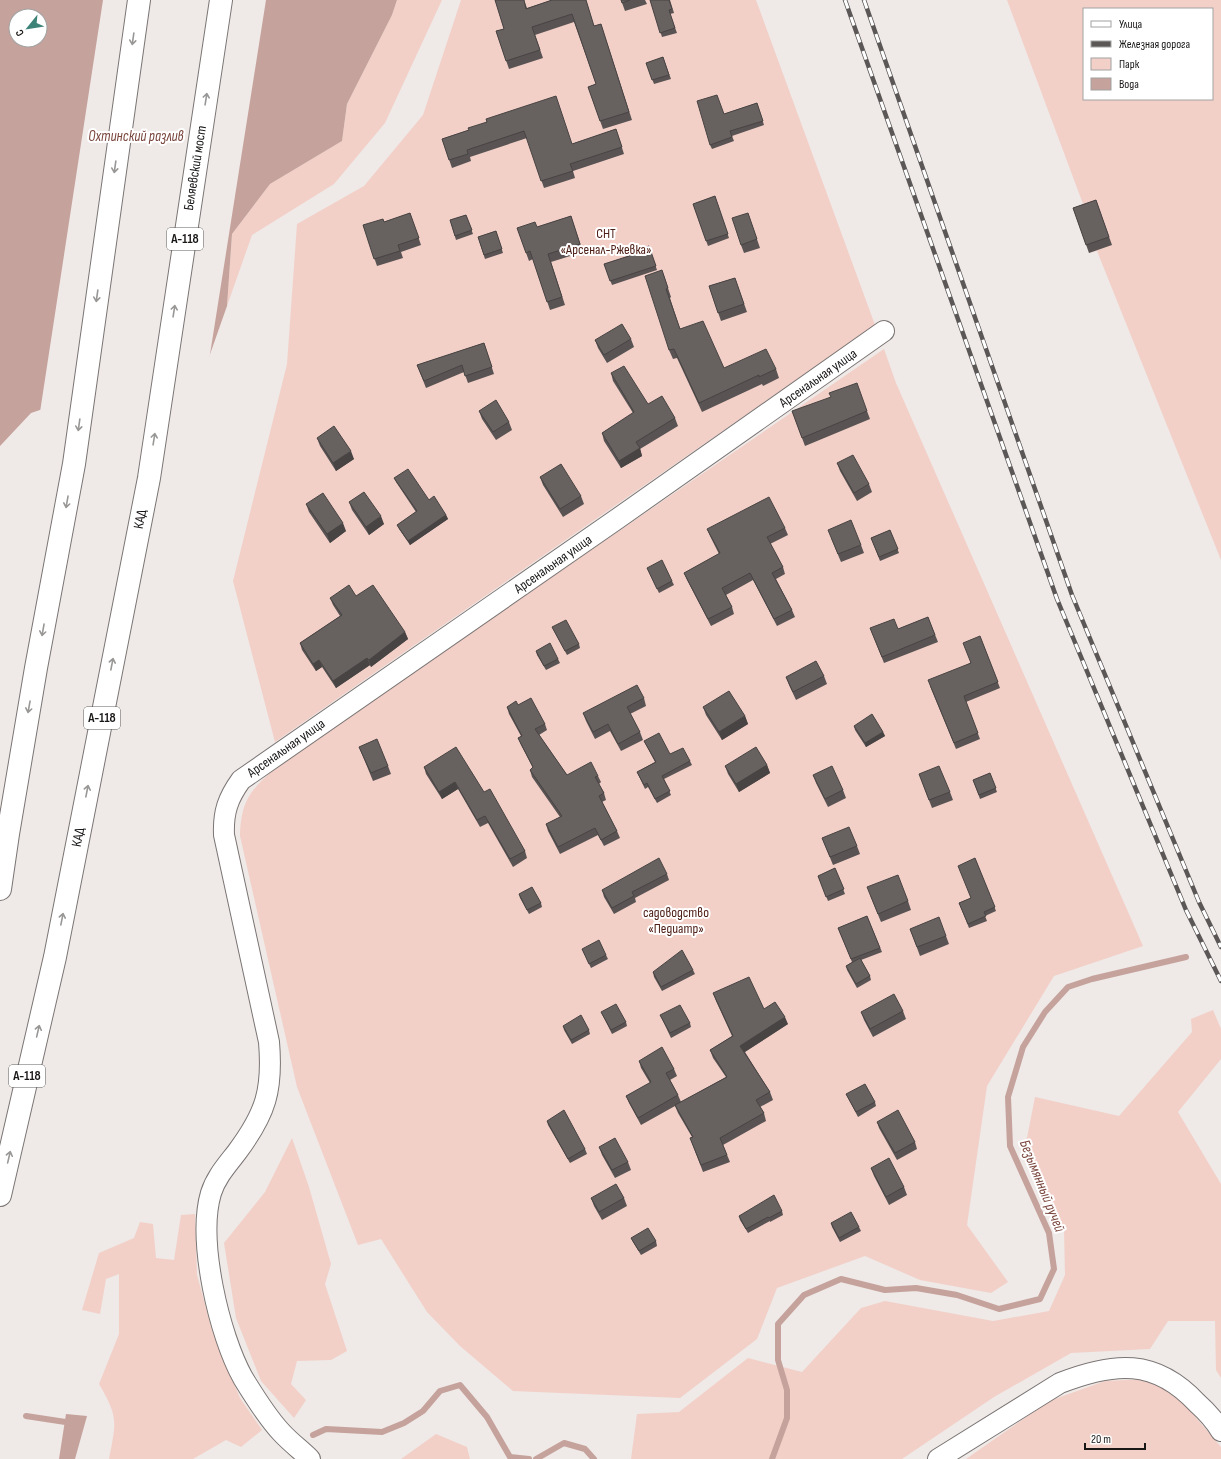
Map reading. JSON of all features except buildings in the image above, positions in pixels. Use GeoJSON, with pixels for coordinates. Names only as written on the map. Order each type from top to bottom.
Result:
{"type":"FeatureCollection","features":[{"type":"Feature","properties":{"kind":"highway"},"geometry":{"type":"LineString","coordinates":[[0,889],[35,676],[74,464],[139,0]]}},
{"type":"Feature","properties":{"kind":"highway","name":"Беляевский мост"},"geometry":{"type":"LineString","coordinates":[[148,478],[220,0]]}},
{"type":"Feature","properties":{"kind":"highway","name":"КАД"},"geometry":{"type":"LineString","coordinates":[[0,1195],[55,957],[148,478]]}},
{"type":"Feature","properties":{"kind":"street","name":"Арсенальная улица"},"geometry":{"type":"LineString","coordinates":[[310,1459],[280,1432],[243,1377],[227,1341],[214,1292],[208,1254],[207,1216],[211,1193],[218,1177],[259,1118],[268,1095],[271,1070],[270,1042],[224,835],[223,818],[228,802],[241,780],[611,524],[884,331]]}},
{"type":"Feature","properties":{"kind":"street"},"geometry":{"type":"LineString","coordinates":[[938,1459],[1060,1383],[1100,1370],[1132,1368],[1156,1372],[1177,1383],[1204,1410],[1221,1431]]}},
{"type":"Feature","properties":{"kind":"green space"},"geometry":{"type":"Polygon","coordinates":[[[397,0],[442,0],[385,123],[334,184],[252,235],[227,306],[232,234],[270,184],[342,141],[347,104],[392,15],[397,0]]]}},
{"type":"Feature","properties":{"kind":"green space","name":"СНТ «Арсенал-Ржевка»"},"geometry":{"type":"Polygon","coordinates":[[[461,0],[756,0],[875,325],[275,742],[233,581],[287,364],[297,224],[364,186],[423,115],[461,0]]]}},
{"type":"Feature","properties":{"kind":"green space"},"geometry":{"type":"Polygon","coordinates":[[[1007,0],[1221,0],[1221,560],[1097,251],[1089,253],[1086,212],[1007,0]]]}},
{"type":"Feature","properties":{"kind":"green space","name":"садоводство «Педиатр»"},"geometry":{"type":"Polygon","coordinates":[[[884,349],[896,383],[1143,946],[1054,976],[987,1086],[967,1225],[1008,1282],[991,1293],[920,1280],[865,1256],[777,1288],[757,1339],[680,1398],[513,1391],[460,1346],[427,1312],[381,1239],[358,1245],[297,1087],[240,836],[241,823],[246,802],[250,794],[263,779],[281,763],[884,349]]]}},
{"type":"Feature","properties":{"kind":"green space"},"geometry":{"type":"Polygon","coordinates":[[[1213,1010],[1221,1029],[1221,1059],[1178,1112],[1221,1184],[1221,1378],[1216,1370],[1215,1321],[1168,1321],[1150,1349],[1071,1353],[994,1397],[902,1459],[631,1459],[637,1414],[679,1412],[748,1358],[802,1372],[861,1308],[885,1301],[993,1321],[1049,1311],[1065,1275],[1064,1228],[1025,1148],[1035,1097],[1119,1116],[1192,1032],[1191,1019],[1213,1010]]]}},
{"type":"Feature","properties":{"kind":"green space"},"geometry":{"type":"Polygon","coordinates":[[[292,1138],[309,1187],[331,1264],[325,1284],[347,1351],[331,1360],[297,1361],[291,1384],[306,1400],[294,1418],[261,1381],[236,1318],[224,1243],[265,1192],[292,1138]]]}},
{"type":"Feature","properties":{"kind":"green space"},"geometry":{"type":"Polygon","coordinates":[[[195,1214],[197,1275],[213,1333],[240,1398],[262,1430],[241,1447],[226,1440],[193,1459],[109,1459],[114,1420],[110,1405],[99,1384],[119,1334],[119,1274],[106,1279],[100,1314],[82,1310],[99,1253],[134,1238],[140,1222],[153,1224],[156,1258],[174,1260],[181,1215],[195,1214]]]}},
{"type":"Feature","properties":{"kind":"green space"},"geometry":{"type":"Polygon","coordinates":[[[1148,1379],[1181,1400],[1221,1447],[1221,1459],[966,1459],[1049,1401],[1105,1381],[1148,1379]]]}},
{"type":"Feature","properties":{"kind":"green space"},"geometry":{"type":"Polygon","coordinates":[[[436,1434],[467,1447],[470,1459],[401,1459],[436,1434]]]}},
{"type":"Feature","properties":{"kind":"water","name":"Охтинский разлив"},"geometry":{"type":"Polygon","coordinates":[[[0,0],[397,0],[392,15],[347,104],[342,141],[270,184],[232,234],[227,306],[202,377],[84,395],[31,413],[0,446],[0,0]]]}},
{"type":"Feature","properties":{"kind":"water"},"geometry":{"type":"Polygon","coordinates":[[[66,1414],[87,1416],[75,1459],[59,1459],[66,1414]]]}},
{"type":"Feature","properties":{"kind":"pier"},"geometry":{"type":"Polygon","coordinates":[[[103,0],[266,0],[208,367],[204,378],[175,394],[132,410],[84,398],[40,412],[103,0]]]}},
{"type":"Feature","properties":{"kind":"waterway","name":"Безымянный ручей"},"geometry":{"type":"LineString","coordinates":[[772,1459],[787,1418],[787,1390],[778,1360],[778,1324],[804,1295],[841,1279],[885,1290],[916,1288],[957,1295],[999,1309],[1040,1299],[1054,1269],[1049,1233],[1010,1146],[1008,1097],[1023,1047],[1045,1012],[1068,987],[1092,979],[1186,957]]}},
{"type":"Feature","properties":{"kind":"waterway","name":"Безымянный ручей"},"geometry":{"type":"LineString","coordinates":[[313,1435],[326,1429],[382,1432],[404,1423],[423,1411],[440,1391],[460,1385],[487,1417],[510,1457],[529,1459]]}},
{"type":"Feature","properties":{"kind":"waterway"},"geometry":{"type":"LineString","coordinates":[[26,1416],[72,1423]]}},
{"type":"Feature","properties":{"kind":"waterway","name":"Безымянный ручей"},"geometry":{"type":"LineString","coordinates":[[536,1459],[564,1443],[585,1449],[594,1459]]}},
{"type":"Feature","properties":{"kind":"railway"},"geometry":{"type":"LineString","coordinates":[[845,0],[1057,599],[1186,910],[1221,981]]}},
{"type":"Feature","properties":{"kind":"railway"},"geometry":{"type":"LineString","coordinates":[[864,0],[1072,595],[1199,902],[1221,947]]}}]}
